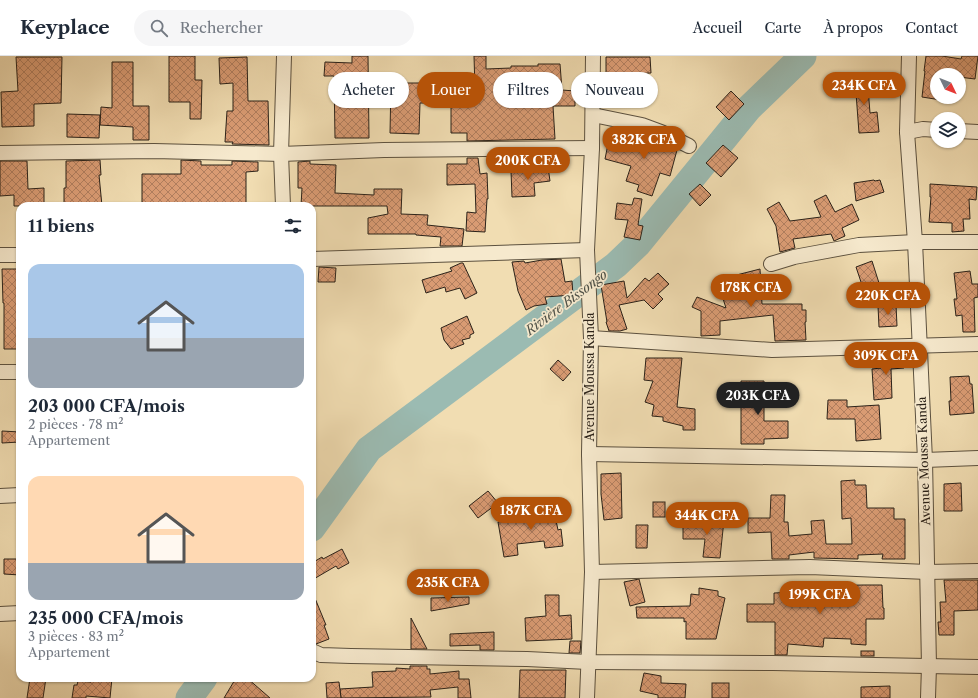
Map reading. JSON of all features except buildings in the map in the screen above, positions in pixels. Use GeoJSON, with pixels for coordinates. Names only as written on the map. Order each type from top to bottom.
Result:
{"type":"FeatureCollection","features":[{"type":"Feature","properties":{"kind":"street"},"geometry":{"type":"LineString","coordinates":[[283,202],[281,154],[284,56]]}},
{"type":"Feature","properties":{"kind":"street","name":"Avenue Moussa Kanda"},"geometry":{"type":"LineString","coordinates":[[587,698],[592,572],[589,454],[591,338],[587,250],[592,148],[593,56]]}},
{"type":"Feature","properties":{"kind":"street","name":"Avenue Moussa Kanda"},"geometry":{"type":"LineString","coordinates":[[909,56],[907,132],[915,242],[925,460],[929,666],[928,698]]}},
{"type":"Feature","properties":{"kind":"street"},"geometry":{"type":"LineString","coordinates":[[593,115],[642,125],[661,132],[689,146]]}},
{"type":"Feature","properties":{"kind":"street"},"geometry":{"type":"LineString","coordinates":[[907,132],[930,130]]}},
{"type":"Feature","properties":{"kind":"street"},"geometry":{"type":"LineString","coordinates":[[966,131],[978,132]]}},
{"type":"Feature","properties":{"kind":"street"},"geometry":{"type":"LineString","coordinates":[[0,152],[154,151],[281,154],[384,150],[592,148]]}},
{"type":"Feature","properties":{"kind":"street"},"geometry":{"type":"LineString","coordinates":[[771,264],[794,257],[859,245],[915,242],[978,242]]}},
{"type":"Feature","properties":{"kind":"street"},"geometry":{"type":"LineString","coordinates":[[316,259],[587,250]]}},
{"type":"Feature","properties":{"kind":"street"},"geometry":{"type":"LineString","coordinates":[[0,255],[16,255]]}},
{"type":"Feature","properties":{"kind":"street"},"geometry":{"type":"LineString","coordinates":[[591,338],[772,350],[978,344]]}},
{"type":"Feature","properties":{"kind":"street"},"geometry":{"type":"LineString","coordinates":[[0,372],[16,372]]}},
{"type":"Feature","properties":{"kind":"street"},"geometry":{"type":"LineString","coordinates":[[589,454],[925,460],[978,458]]}},
{"type":"Feature","properties":{"kind":"street"},"geometry":{"type":"LineString","coordinates":[[0,496],[16,495]]}},
{"type":"Feature","properties":{"kind":"street"},"geometry":{"type":"LineString","coordinates":[[592,572],[810,567],[927,572],[978,571]]}},
{"type":"Feature","properties":{"kind":"street"},"geometry":{"type":"LineString","coordinates":[[0,614],[16,613]]}},
{"type":"Feature","properties":{"kind":"street"},"geometry":{"type":"LineString","coordinates":[[316,653],[321,655],[527,659],[588,662],[978,667]]}},
{"type":"Feature","properties":{"kind":"waterway","name":"Rivière Bissongo"},"geometry":{"type":"LineString","coordinates":[[316,522],[369,449],[616,265],[638,244],[749,108],[803,56]]}},
{"type":"Feature","properties":{"kind":"waterway","name":"Rivière Bissongo"},"geometry":{"type":"LineString","coordinates":[[189,698],[201,682]]}}]}
